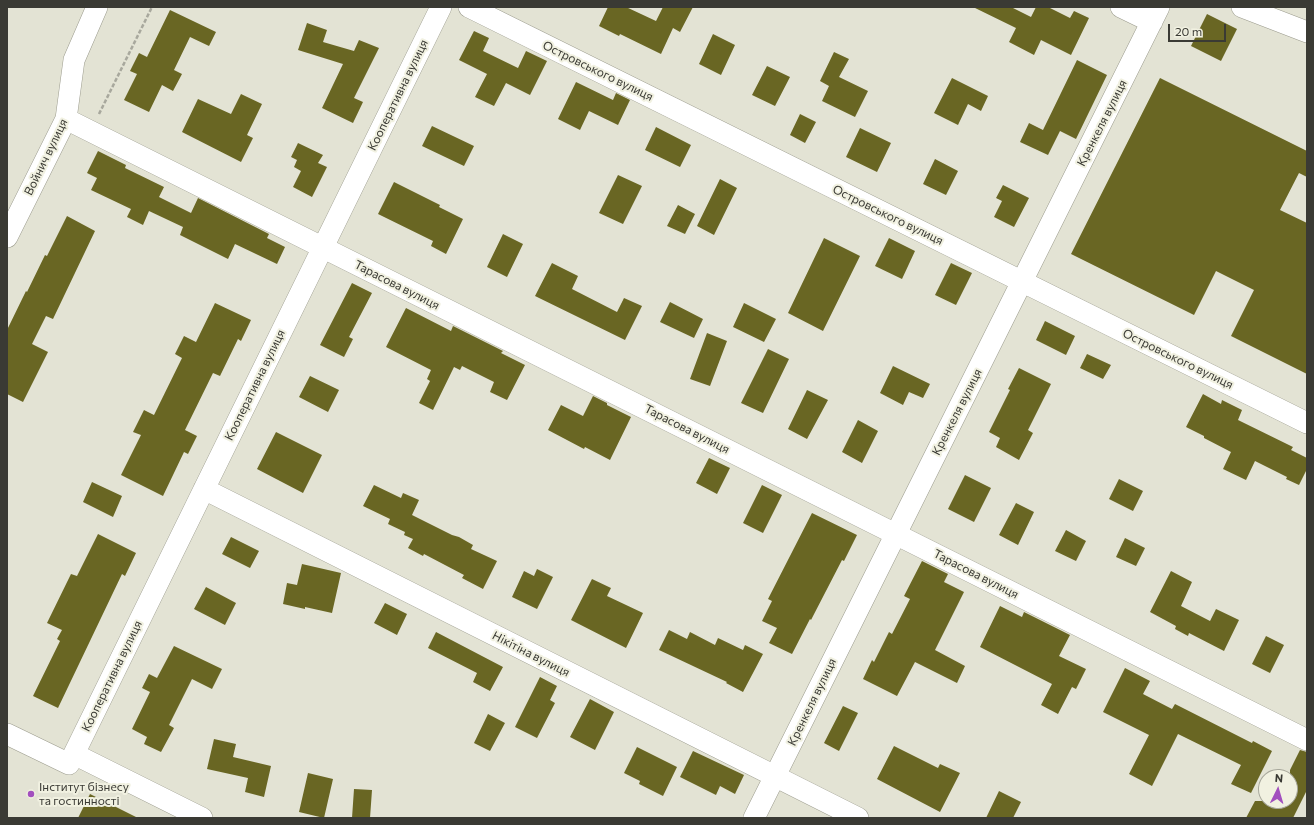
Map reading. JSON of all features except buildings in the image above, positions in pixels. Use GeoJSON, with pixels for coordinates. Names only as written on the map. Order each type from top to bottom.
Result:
{"type":"FeatureCollection","features":[{"type":"Feature","properties":{"kind":"street","name":"Войнич вулиця"},"geometry":{"type":"LineString","coordinates":[[7,236],[66,119],[74,60],[97,7]]}},
{"type":"Feature","properties":{"kind":"street","name":"Кооперативна вулиця"},"geometry":{"type":"LineString","coordinates":[[72,759],[441,7]]}},
{"type":"Feature","properties":{"kind":"street","name":"Островського вулиця"},"geometry":{"type":"LineString","coordinates":[[468,7],[1307,423]]}},
{"type":"Feature","properties":{"kind":"street"},"geometry":{"type":"LineString","coordinates":[[1121,7],[1156,14]]}},
{"type":"Feature","properties":{"kind":"street"},"geometry":{"type":"LineString","coordinates":[[1242,7],[1307,32]]}},
{"type":"Feature","properties":{"kind":"street","name":"Кренкеля вулиця"},"geometry":{"type":"LineString","coordinates":[[754,818],[1156,14]]}},
{"type":"Feature","properties":{"kind":"street","name":"Тарасова вулиця"},"geometry":{"type":"LineString","coordinates":[[66,119],[1307,740]]}},
{"type":"Feature","properties":{"kind":"street","name":"Нікітіна вулиця"},"geometry":{"type":"LineString","coordinates":[[204,489],[858,818]]}},
{"type":"Feature","properties":{"kind":"street"},"geometry":{"type":"LineString","coordinates":[[7,734],[72,759],[202,818]]}},
{"type":"Feature","properties":{"kind":"path"},"geometry":{"type":"LineString","coordinates":[[90,131],[152,7]]}},
{"type":"Feature","properties":{"kind":"place","name":"Інститут бізнесу та гостинності"},"geometry":{"type":"Point","coordinates":[31,794]}}]}
